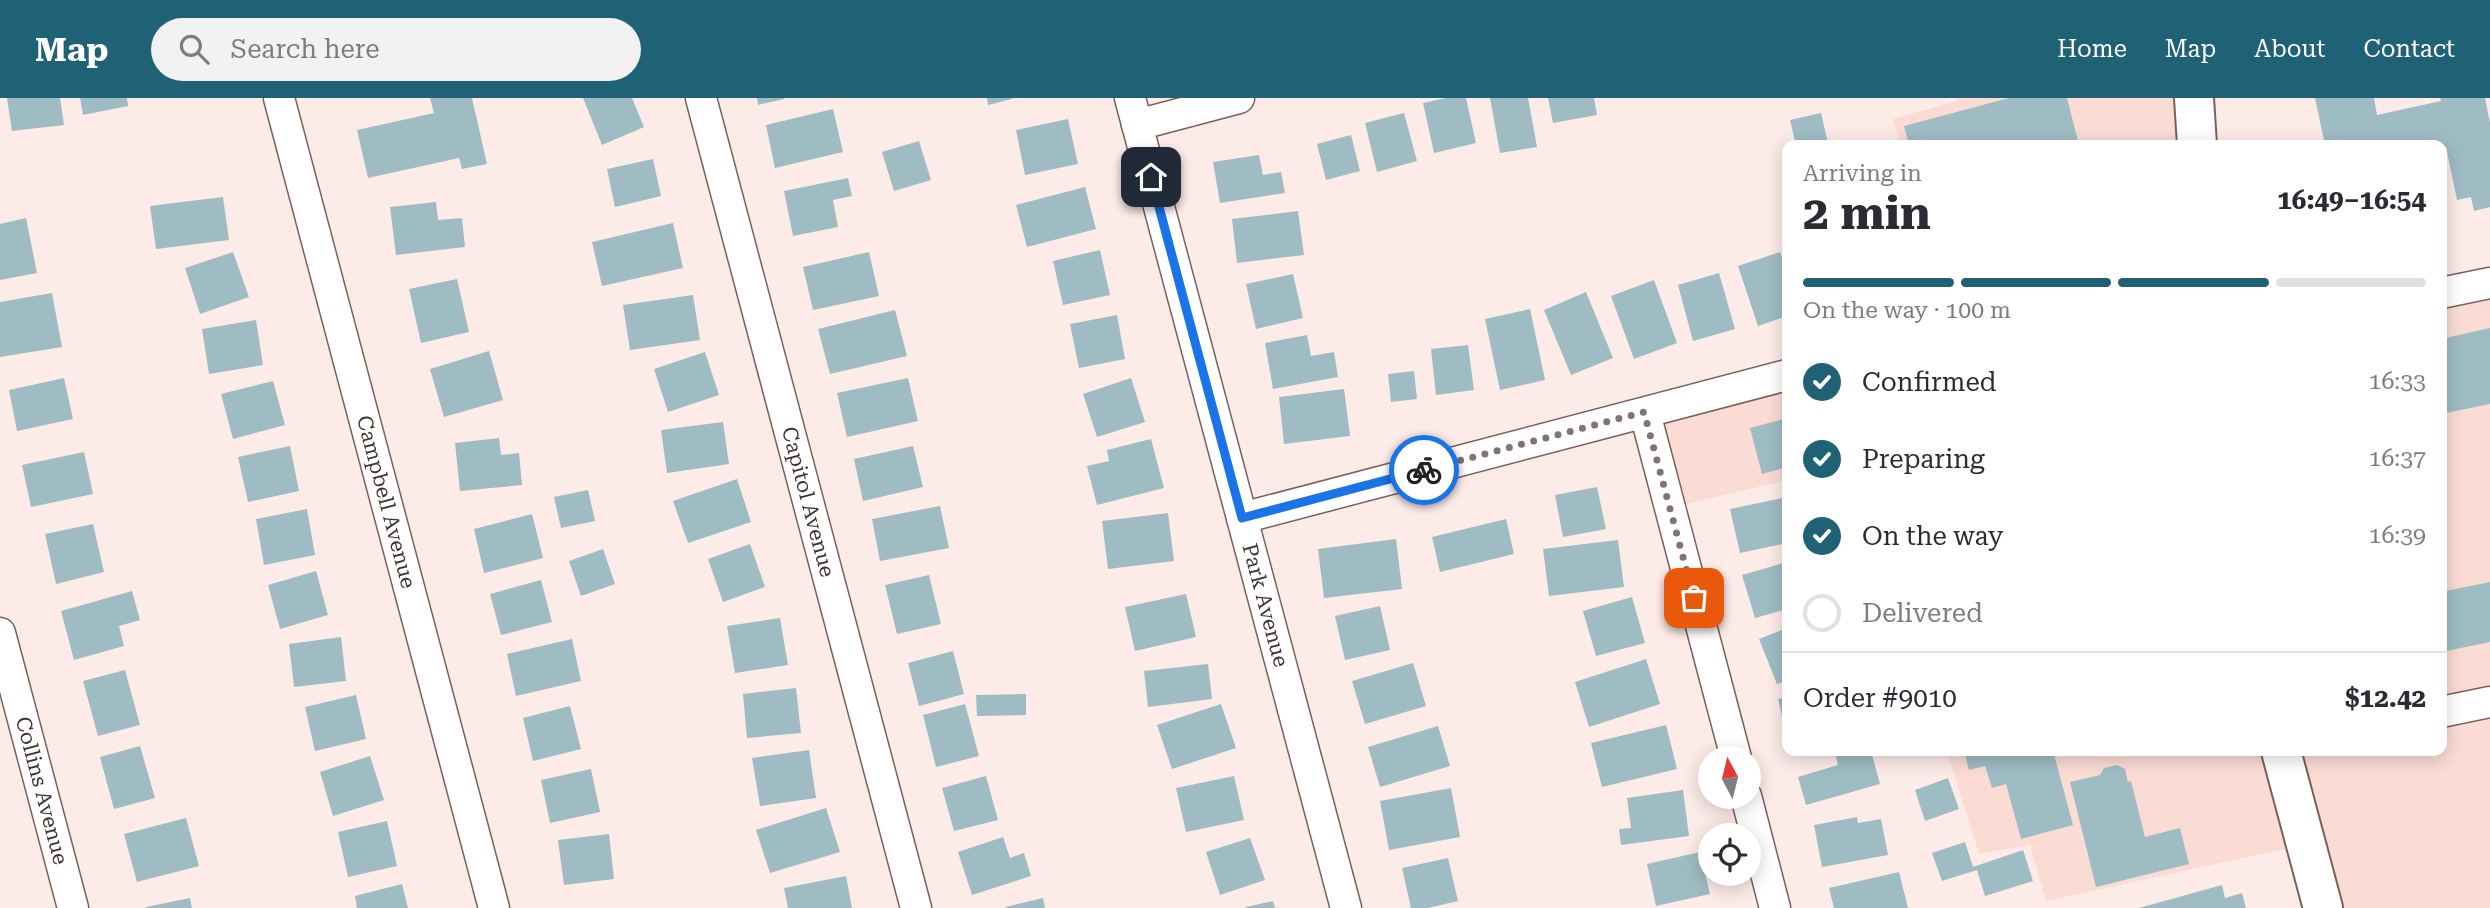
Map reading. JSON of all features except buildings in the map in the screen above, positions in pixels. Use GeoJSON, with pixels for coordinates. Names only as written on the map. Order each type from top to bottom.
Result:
{"type":"FeatureCollection","features":[{"type":"Feature","properties":{"kind":"main road"},"geometry":{"type":"LineString","coordinates":[[2194,98],[2197,140]]}},
{"type":"Feature","properties":{"kind":"main road"},"geometry":{"type":"LineString","coordinates":[[2282,756],[2323,908]]}},
{"type":"Feature","properties":{"kind":"street","name":"Campbell Avenue"},"geometry":{"type":"LineString","coordinates":[[279,98],[495,908]]}},
{"type":"Feature","properties":{"kind":"street","name":"Capitol Avenue"},"geometry":{"type":"LineString","coordinates":[[701,98],[916,908]]}},
{"type":"Feature","properties":{"kind":"street"},"geometry":{"type":"LineString","coordinates":[[1134,112],[1239,98]]}},
{"type":"Feature","properties":{"kind":"street","name":"Park Avenue"},"geometry":{"type":"LineString","coordinates":[[1134,112],[1346,908]]}},
{"type":"Feature","properties":{"kind":"street"},"geometry":{"type":"LineString","coordinates":[[2447,292],[2490,283]]}},
{"type":"Feature","properties":{"kind":"street"},"geometry":{"type":"LineString","coordinates":[[1242,518],[1782,376]]}},
{"type":"Feature","properties":{"kind":"street"},"geometry":{"type":"LineString","coordinates":[[1644,412],[1733,746]]}},
{"type":"Feature","properties":{"kind":"street","name":"Collins Avenue"},"geometry":{"type":"LineString","coordinates":[[0,634],[73,908]]}},
{"type":"Feature","properties":{"kind":"street"},"geometry":{"type":"LineString","coordinates":[[2447,711],[2490,702]]}},
{"type":"Feature","properties":{"kind":"street"},"geometry":{"type":"LineString","coordinates":[[1749,809],[1775,908]]}},
{"type":"Feature","properties":{"kind":"shaded area"},"geometry":{"type":"Polygon","coordinates":[[[1956,98],[2194,98],[2197,140],[1899,140],[1893,119],[1957,101],[1956,98]]]}},
{"type":"Feature","properties":{"kind":"shaded area"},"geometry":{"type":"Polygon","coordinates":[[[2490,283],[2490,908],[2321,908],[2303,845],[2046,901],[2030,845],[1979,854],[1949,756],[2447,756],[2447,292],[2490,283]]]}},
{"type":"Feature","properties":{"kind":"shaded area"},"geometry":{"type":"Polygon","coordinates":[[[1782,376],[1782,481],[1670,508],[1645,413],[1782,376]]]}},
{"type":"Feature","properties":{"kind":"way so far"},"geometry":{"type":"LineString","coordinates":[[1424,470],[1644,412],[1694,598]]}},
{"type":"Feature","properties":{"kind":"route"},"geometry":{"type":"LineString","coordinates":[[1151,177],[1242,518],[1424,470]]}}]}
